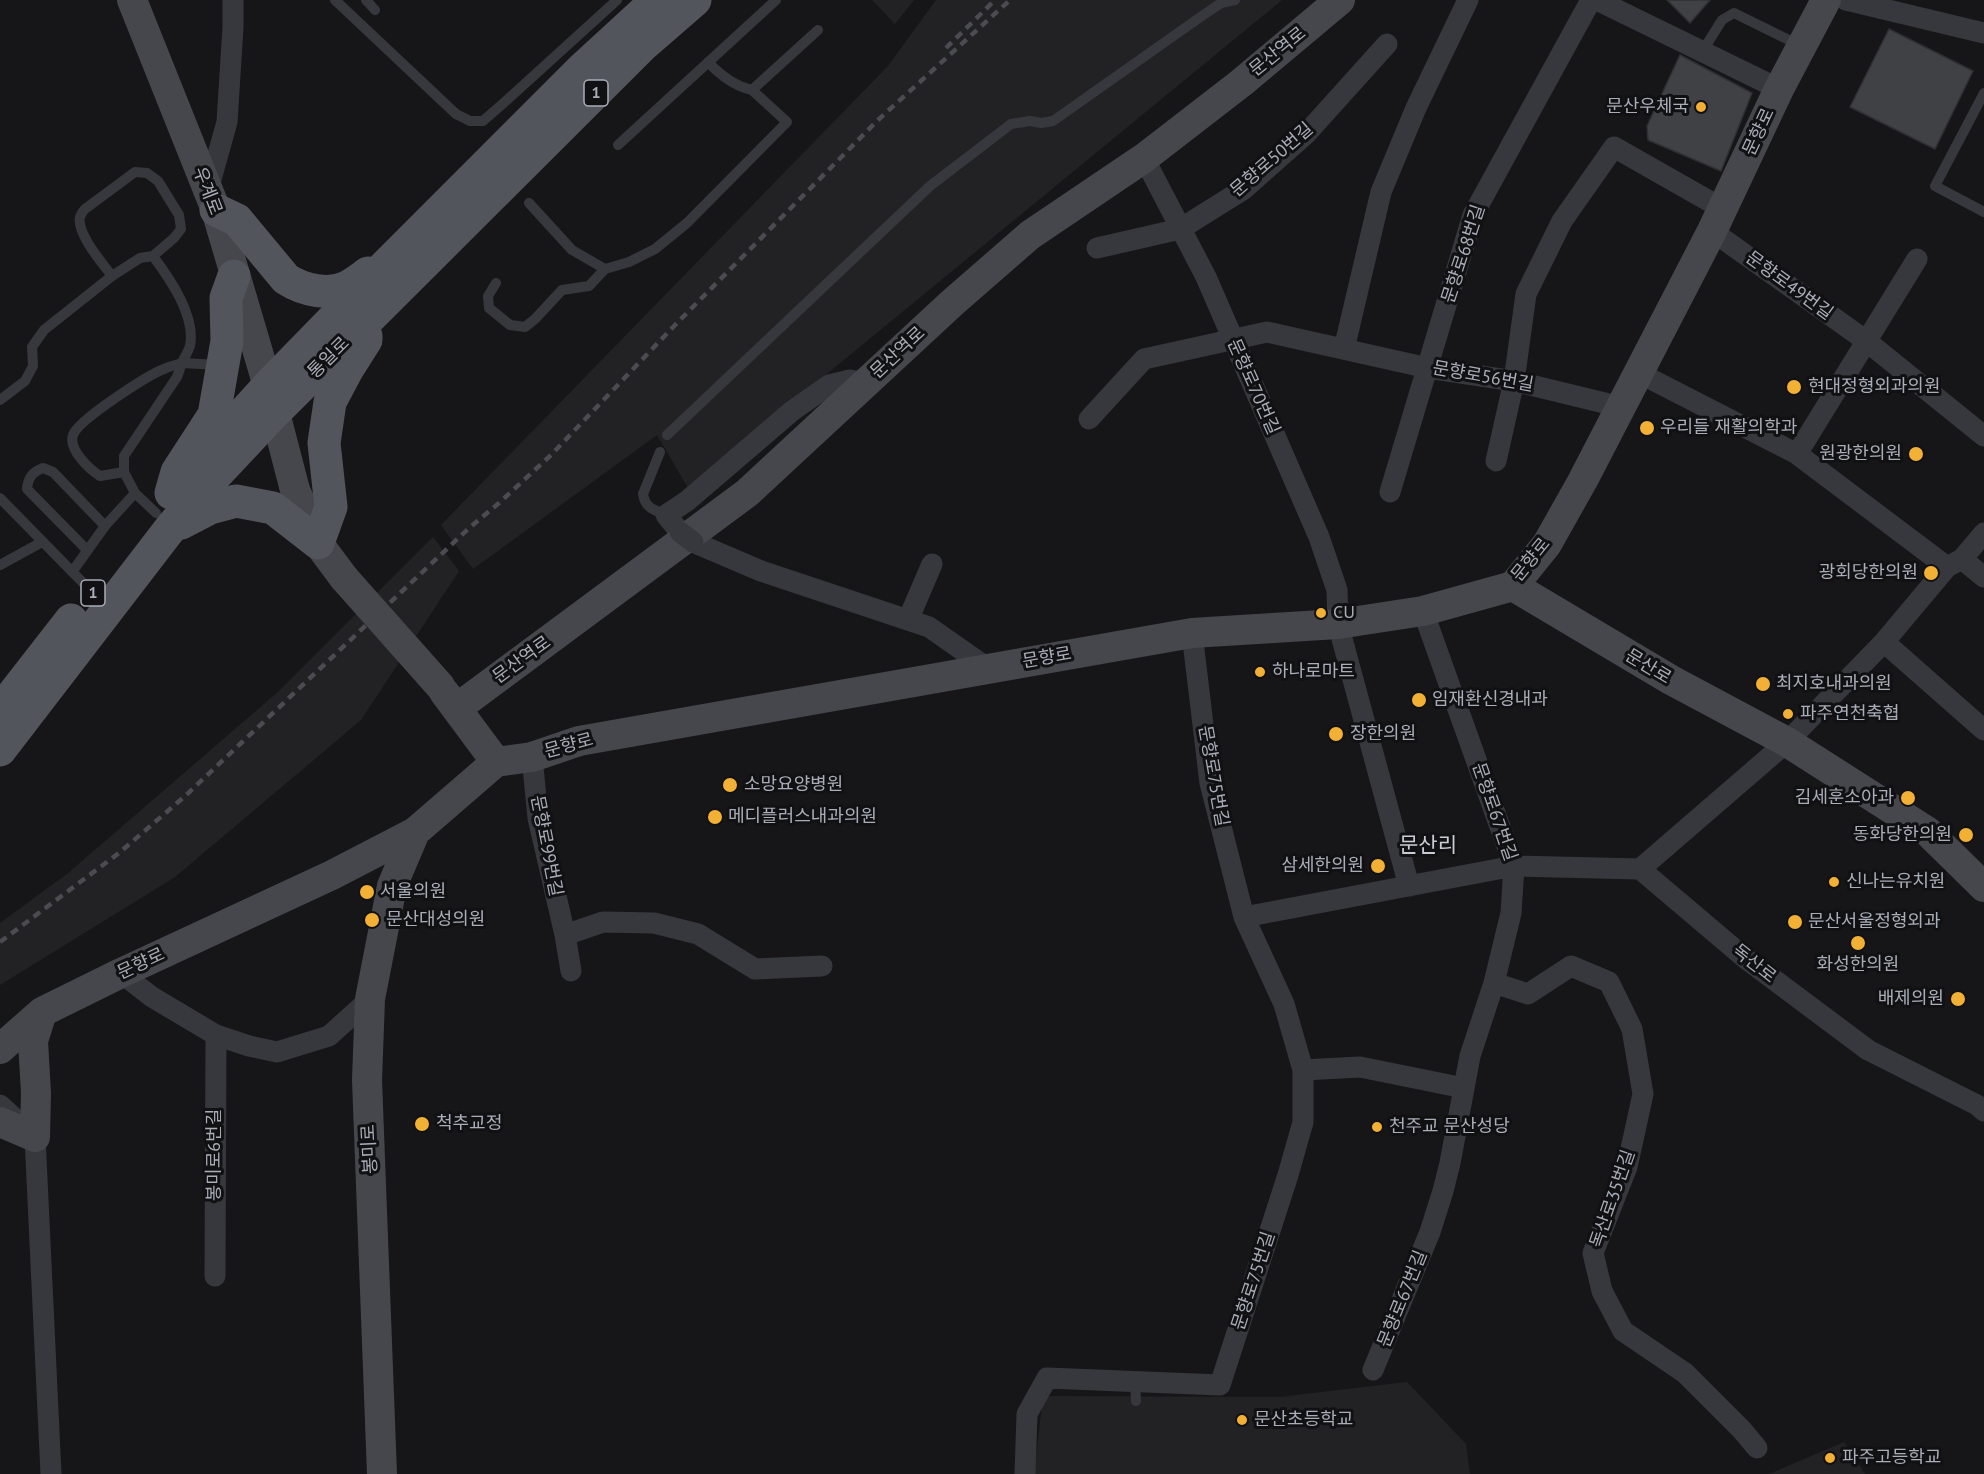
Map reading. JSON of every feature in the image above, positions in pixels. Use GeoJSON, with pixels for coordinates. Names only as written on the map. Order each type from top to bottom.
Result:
{"type":"FeatureCollection","features":[{"type":"Feature","properties":{"kind":"main road","name":"통일로"},"geometry":{"type":"LineString","coordinates":[[0,711],[83,582],[158,507],[212,479],[271,400],[386,265],[581,70],[657,0]]}},
{"type":"Feature","properties":{"kind":"main road","name":"통일로"},"geometry":{"type":"LineString","coordinates":[[271,400],[367,320],[642,46],[695,0]]}},
{"type":"Feature","properties":{"kind":"main road"},"geometry":{"type":"LineString","coordinates":[[212,200],[237,220],[286,279],[297,286],[321,292],[345,288],[386,265]]}},
{"type":"Feature","properties":{"kind":"main road"},"geometry":{"type":"LineString","coordinates":[[234,276],[226,298],[227,341],[214,415],[177,472],[158,507],[210,508],[236,501],[273,508],[318,543],[331,507],[324,443],[330,402],[366,340],[367,320]]}},
{"type":"Feature","properties":{"kind":"main road","name":"통일로"},"geometry":{"type":"LineString","coordinates":[[0,750],[158,507]]}},
{"type":"Feature","properties":{"kind":"street","name":"우계로"},"geometry":{"type":"LineString","coordinates":[[132,0],[212,200],[271,400]]}},
{"type":"Feature","properties":{"kind":"street"},"geometry":{"type":"LineString","coordinates":[[212,200],[227,123],[234,27],[233,0]]}},
{"type":"Feature","properties":{"kind":"street","name":"문산역로"},"geometry":{"type":"LineString","coordinates":[[448,697],[747,493],[952,303],[1030,235],[1086,195],[1144,158],[1240,83],[1340,0]]}},
{"type":"Feature","properties":{"kind":"street"},"geometry":{"type":"LineString","coordinates":[[1344,349],[1381,192],[1416,108],[1468,0]]}},
{"type":"Feature","properties":{"kind":"street","name":"문향로68번길"},"geometry":{"type":"LineString","coordinates":[[1390,492],[1473,215],[1591,0]]}},
{"type":"Feature","properties":{"kind":"street"},"geometry":{"type":"LineString","coordinates":[[1597,0],[1779,89]]}},
{"type":"Feature","properties":{"kind":"street","name":"문향로"},"geometry":{"type":"LineString","coordinates":[[0,1049],[42,1012],[415,832],[496,762],[532,757],[579,741],[1192,633],[1338,624],[1423,611],[1513,586],[1547,544],[1621,407],[1718,220],[1779,89],[1826,0]]}},
{"type":"Feature","properties":{"kind":"street"},"geometry":{"type":"LineString","coordinates":[[1846,0],[1984,33]]}},
{"type":"Feature","properties":{"kind":"street","name":"문향로50번길"},"geometry":{"type":"LineString","coordinates":[[1097,248],[1180,228],[1244,189],[1306,134],[1387,44]]}},
{"type":"Feature","properties":{"kind":"street","name":"문향로49번길"},"geometry":{"type":"LineString","coordinates":[[1514,381],[1526,294],[1562,221],[1614,147],[1718,220],[1984,436]]}},
{"type":"Feature","properties":{"kind":"street","name":"문향로70번길"},"geometry":{"type":"LineString","coordinates":[[1144,158],[1206,278],[1319,537],[1337,590],[1338,624],[1409,886]]}},
{"type":"Feature","properties":{"kind":"street"},"geometry":{"type":"LineString","coordinates":[[1797,454],[1865,340],[1917,259]]}},
{"type":"Feature","properties":{"kind":"street","name":"문향로56번길"},"geometry":{"type":"LineString","coordinates":[[1089,419],[1144,359],[1267,332],[1428,368],[1514,381],[1621,407]]}},
{"type":"Feature","properties":{"kind":"street"},"geometry":{"type":"LineString","coordinates":[[1639,373],[1797,454],[1954,563],[1984,577]]}},
{"type":"Feature","properties":{"kind":"street"},"geometry":{"type":"LineString","coordinates":[[867,383],[850,380],[829,385],[792,411],[687,501],[666,515],[686,537],[761,571],[929,627],[989,669]]}},
{"type":"Feature","properties":{"kind":"street"},"geometry":{"type":"LineString","coordinates":[[1496,461],[1514,381]]}},
{"type":"Feature","properties":{"kind":"street"},"geometry":{"type":"LineString","coordinates":[[271,400],[296,490],[318,543],[344,578],[448,697],[496,762]]}},
{"type":"Feature","properties":{"kind":"street"},"geometry":{"type":"LineString","coordinates":[[1244,917],[1514,866],[1640,869],[1787,742],[1884,642],[1954,563],[1984,533]]}},
{"type":"Feature","properties":{"kind":"street"},"geometry":{"type":"LineString","coordinates":[[908,620],[932,564]]}},
{"type":"Feature","properties":{"kind":"street","name":"문산로"},"geometry":{"type":"LineString","coordinates":[[1513,586],[1671,680],[1787,742],[1928,832],[1984,887]]}},
{"type":"Feature","properties":{"kind":"street","name":"문향로67번길"},"geometry":{"type":"LineString","coordinates":[[1373,1370],[1430,1232],[1450,1163],[1470,1056],[1494,983],[1511,913],[1514,866],[1423,611]]}},
{"type":"Feature","properties":{"kind":"street","name":"문향로75번길"},"geometry":{"type":"LineString","coordinates":[[1025,1474],[1028,1414],[1047,1378],[1135,1391],[1220,1385],[1303,1122],[1303,1070],[1284,1004],[1244,917],[1210,783],[1192,633]]}},
{"type":"Feature","properties":{"kind":"street"},"geometry":{"type":"LineString","coordinates":[[1884,642],[1984,730]]}},
{"type":"Feature","properties":{"kind":"street","name":"문향로99번길"},"geometry":{"type":"LineString","coordinates":[[532,757],[538,818],[565,935],[570,970]]}},
{"type":"Feature","properties":{"kind":"street","name":"봉미로"},"geometry":{"type":"LineString","coordinates":[[382,1474],[367,1080],[370,999],[392,886],[415,832]]}},
{"type":"Feature","properties":{"kind":"street","name":"독산로"},"geometry":{"type":"LineString","coordinates":[[1640,869],[1745,958],[1868,1050],[1982,1105]]}},
{"type":"Feature","properties":{"kind":"street"},"geometry":{"type":"LineString","coordinates":[[565,935],[603,922],[654,923],[698,934],[755,969],[822,966]]}},
{"type":"Feature","properties":{"kind":"street","name":"독산로35번길"},"geometry":{"type":"LineString","coordinates":[[1494,983],[1528,994],[1571,966],[1609,982],[1632,1029],[1643,1094],[1627,1167],[1593,1253],[1602,1291],[1623,1331],[1685,1373],[1757,1448]]}},
{"type":"Feature","properties":{"kind":"street"},"geometry":{"type":"LineString","coordinates":[[121,973],[152,997],[216,1035],[277,1052],[329,1036],[370,999]]}},
{"type":"Feature","properties":{"kind":"street"},"geometry":{"type":"LineString","coordinates":[[42,1012],[33,1041],[36,1093],[35,1137],[51,1474]]}},
{"type":"Feature","properties":{"kind":"street","name":"봉미로6번길"},"geometry":{"type":"LineString","coordinates":[[215,1276],[216,1035]]}},
{"type":"Feature","properties":{"kind":"street"},"geometry":{"type":"LineString","coordinates":[[1303,1070],[1360,1067],[1464,1088]]}},
{"type":"Feature","properties":{"kind":"street"},"geometry":{"type":"LineString","coordinates":[[0,1105],[35,1137]]}},
{"type":"Feature","properties":{"kind":"street"},"geometry":{"type":"LineString","coordinates":[[0,1122],[35,1137]]}},
{"type":"Feature","properties":{"kind":"lane"},"geometry":{"type":"LineString","coordinates":[[335,0],[456,114],[470,121],[483,121],[617,0]]}},
{"type":"Feature","properties":{"kind":"lane"},"geometry":{"type":"LineString","coordinates":[[366,0],[375,10]]}},
{"type":"Feature","properties":{"kind":"lane"},"geometry":{"type":"LineString","coordinates":[[618,145],[776,0]]}},
{"type":"Feature","properties":{"kind":"lane"},"geometry":{"type":"LineString","coordinates":[[667,435],[930,186],[1011,124],[1030,121],[1041,123],[1053,120],[1221,3],[1235,0]]}},
{"type":"Feature","properties":{"kind":"lane"},"geometry":{"type":"LineString","coordinates":[[1702,51],[1722,20],[1734,13],[1801,46]]}},
{"type":"Feature","properties":{"kind":"lane"},"geometry":{"type":"LineString","coordinates":[[752,90],[818,30]]}},
{"type":"Feature","properties":{"kind":"lane"},"geometry":{"type":"LineString","coordinates":[[496,283],[488,296],[489,308],[510,325],[525,327],[536,319],[562,290],[589,286],[605,268],[629,262],[655,249],[687,223],[787,122],[752,90],[738,87],[708,62]]}},
{"type":"Feature","properties":{"kind":"lane"},"geometry":{"type":"LineString","coordinates":[[1984,93],[1935,186],[1984,212]]}},
{"type":"Feature","properties":{"kind":"lane"},"geometry":{"type":"LineString","coordinates":[[0,400],[25,381],[33,366],[32,347],[44,330],[112,276],[140,258],[153,256],[181,229],[179,215],[158,181],[147,173],[135,172],[85,208],[80,217],[80,226],[90,246],[112,276]]}},
{"type":"Feature","properties":{"kind":"lane"},"geometry":{"type":"LineString","coordinates":[[529,203],[572,250],[605,268]]}},
{"type":"Feature","properties":{"kind":"lane"},"geometry":{"type":"LineString","coordinates":[[83,582],[87,550],[105,526],[158,507],[124,472],[124,456],[177,377],[190,345],[189,317],[171,282],[153,256]]}},
{"type":"Feature","properties":{"kind":"lane"},"geometry":{"type":"LineString","coordinates":[[124,472],[100,476],[93,472],[73,447],[73,435],[83,421],[162,369],[182,363],[224,365]]}},
{"type":"Feature","properties":{"kind":"lane"},"geometry":{"type":"LineString","coordinates":[[660,452],[643,494],[648,508],[666,515]]}},
{"type":"Feature","properties":{"kind":"lane"},"geometry":{"type":"LineString","coordinates":[[87,550],[27,489],[28,479],[43,468],[53,472],[105,526]]}},
{"type":"Feature","properties":{"kind":"lane"},"geometry":{"type":"LineString","coordinates":[[0,498],[83,582]]}},
{"type":"Feature","properties":{"kind":"lane"},"geometry":{"type":"LineString","coordinates":[[0,565],[42,542]]}},
{"type":"Feature","properties":{"kind":"shaded area"},"geometry":{"type":"Polygon","coordinates":[[[872,0],[914,0],[895,24],[872,0]]]}},
{"type":"Feature","properties":{"kind":"shaded area"},"geometry":{"type":"Polygon","coordinates":[[[936,0],[1282,0],[688,488],[657,435],[473,569],[441,525],[888,66],[936,0]]]}},
{"type":"Feature","properties":{"kind":"shaded area"},"geometry":{"type":"Polygon","coordinates":[[[433,537],[459,571],[361,720],[175,877],[0,985],[0,923],[67,874],[279,691],[433,537]]]}},
{"type":"Feature","properties":{"kind":"shaded area","name":"문산초등학교"},"geometry":{"type":"Polygon","coordinates":[[[1407,1382],[1466,1444],[1470,1474],[1034,1474],[1043,1396],[1279,1397],[1407,1382]]]}},
{"type":"Feature","properties":{"kind":"shaded area","name":"파주고등학교"},"geometry":{"type":"Polygon","coordinates":[[[1844,1442],[1865,1474],[1769,1474],[1844,1442]]]}},
{"type":"Feature","properties":{"kind":"building"},"geometry":{"type":"Polygon","coordinates":[[[1667,0],[1710,0],[1690,23],[1667,0]]]}},
{"type":"Feature","properties":{"kind":"building"},"geometry":{"type":"Polygon","coordinates":[[[1889,29],[1973,71],[1935,149],[1850,107],[1889,29]]]}},
{"type":"Feature","properties":{"kind":"building","name":"문산우체국"},"geometry":{"type":"Polygon","coordinates":[[[1680,55],[1752,93],[1721,171],[1648,140],[1647,126],[1680,55]]]}},
{"type":"Feature","properties":{"kind":"railway"},"geometry":{"type":"LineString","coordinates":[[946,48],[995,0]]}},
{"type":"Feature","properties":{"kind":"railway"},"geometry":{"type":"LineString","coordinates":[[0,942],[119,853],[184,797],[468,529],[551,455],[676,324],[878,120],[1010,0]]}},
{"type":"Feature","properties":{"kind":"place","name":"문산우체국"},"geometry":{"type":"Point","coordinates":[1701,107]}},
{"type":"Feature","properties":{"kind":"place","name":"현대정형외과의원"},"geometry":{"type":"Point","coordinates":[1794,387]}},
{"type":"Feature","properties":{"kind":"place","name":"우리들 재활의학과"},"geometry":{"type":"Point","coordinates":[1647,428]}},
{"type":"Feature","properties":{"kind":"place","name":"원광한의원"},"geometry":{"type":"Point","coordinates":[1916,454]}},
{"type":"Feature","properties":{"kind":"place","name":"광회당한의원"},"geometry":{"type":"Point","coordinates":[1931,573]}},
{"type":"Feature","properties":{"kind":"place","name":"CU"},"geometry":{"type":"Point","coordinates":[1321,613]}},
{"type":"Feature","properties":{"kind":"place","name":"하나로마트"},"geometry":{"type":"Point","coordinates":[1260,672]}},
{"type":"Feature","properties":{"kind":"place","name":"최지호내과의원"},"geometry":{"type":"Point","coordinates":[1763,684]}},
{"type":"Feature","properties":{"kind":"place","name":"임재환신경내과"},"geometry":{"type":"Point","coordinates":[1419,700]}},
{"type":"Feature","properties":{"kind":"place","name":"파주연천축협"},"geometry":{"type":"Point","coordinates":[1788,714]}},
{"type":"Feature","properties":{"kind":"place","name":"장한의원"},"geometry":{"type":"Point","coordinates":[1336,734]}},
{"type":"Feature","properties":{"kind":"place","name":"소망요양병원"},"geometry":{"type":"Point","coordinates":[730,785]}},
{"type":"Feature","properties":{"kind":"place","name":"김세훈소아과"},"geometry":{"type":"Point","coordinates":[1908,798]}},
{"type":"Feature","properties":{"kind":"place","name":"메디플러스내과의원"},"geometry":{"type":"Point","coordinates":[715,817]}},
{"type":"Feature","properties":{"kind":"place","name":"동화당한의원"},"geometry":{"type":"Point","coordinates":[1966,835]}},
{"type":"Feature","properties":{"kind":"place","name":"삼세한의원"},"geometry":{"type":"Point","coordinates":[1378,866]}},
{"type":"Feature","properties":{"kind":"place","name":"신나는유치원"},"geometry":{"type":"Point","coordinates":[1834,882]}},
{"type":"Feature","properties":{"kind":"place","name":"서울의원"},"geometry":{"type":"Point","coordinates":[367,892]}},
{"type":"Feature","properties":{"kind":"place","name":"문산대성의원"},"geometry":{"type":"Point","coordinates":[372,920]}},
{"type":"Feature","properties":{"kind":"place","name":"문산서울정형외과"},"geometry":{"type":"Point","coordinates":[1795,922]}},
{"type":"Feature","properties":{"kind":"place","name":"화성한의원"},"geometry":{"type":"Point","coordinates":[1858,943]}},
{"type":"Feature","properties":{"kind":"place","name":"배제의원"},"geometry":{"type":"Point","coordinates":[1958,999]}},
{"type":"Feature","properties":{"kind":"place","name":"척추교정"},"geometry":{"type":"Point","coordinates":[422,1124]}},
{"type":"Feature","properties":{"kind":"place","name":"천주교 문산성당"},"geometry":{"type":"Point","coordinates":[1377,1127]}},
{"type":"Feature","properties":{"kind":"place","name":"문산초등학교"},"geometry":{"type":"Point","coordinates":[1242,1420]}},
{"type":"Feature","properties":{"kind":"place","name":"파주고등학교"},"geometry":{"type":"Point","coordinates":[1830,1458]}},
{"type":"Feature","properties":{"kind":"district","name":"문산리"},"geometry":{"type":"Point","coordinates":[1428,846]}}]}
